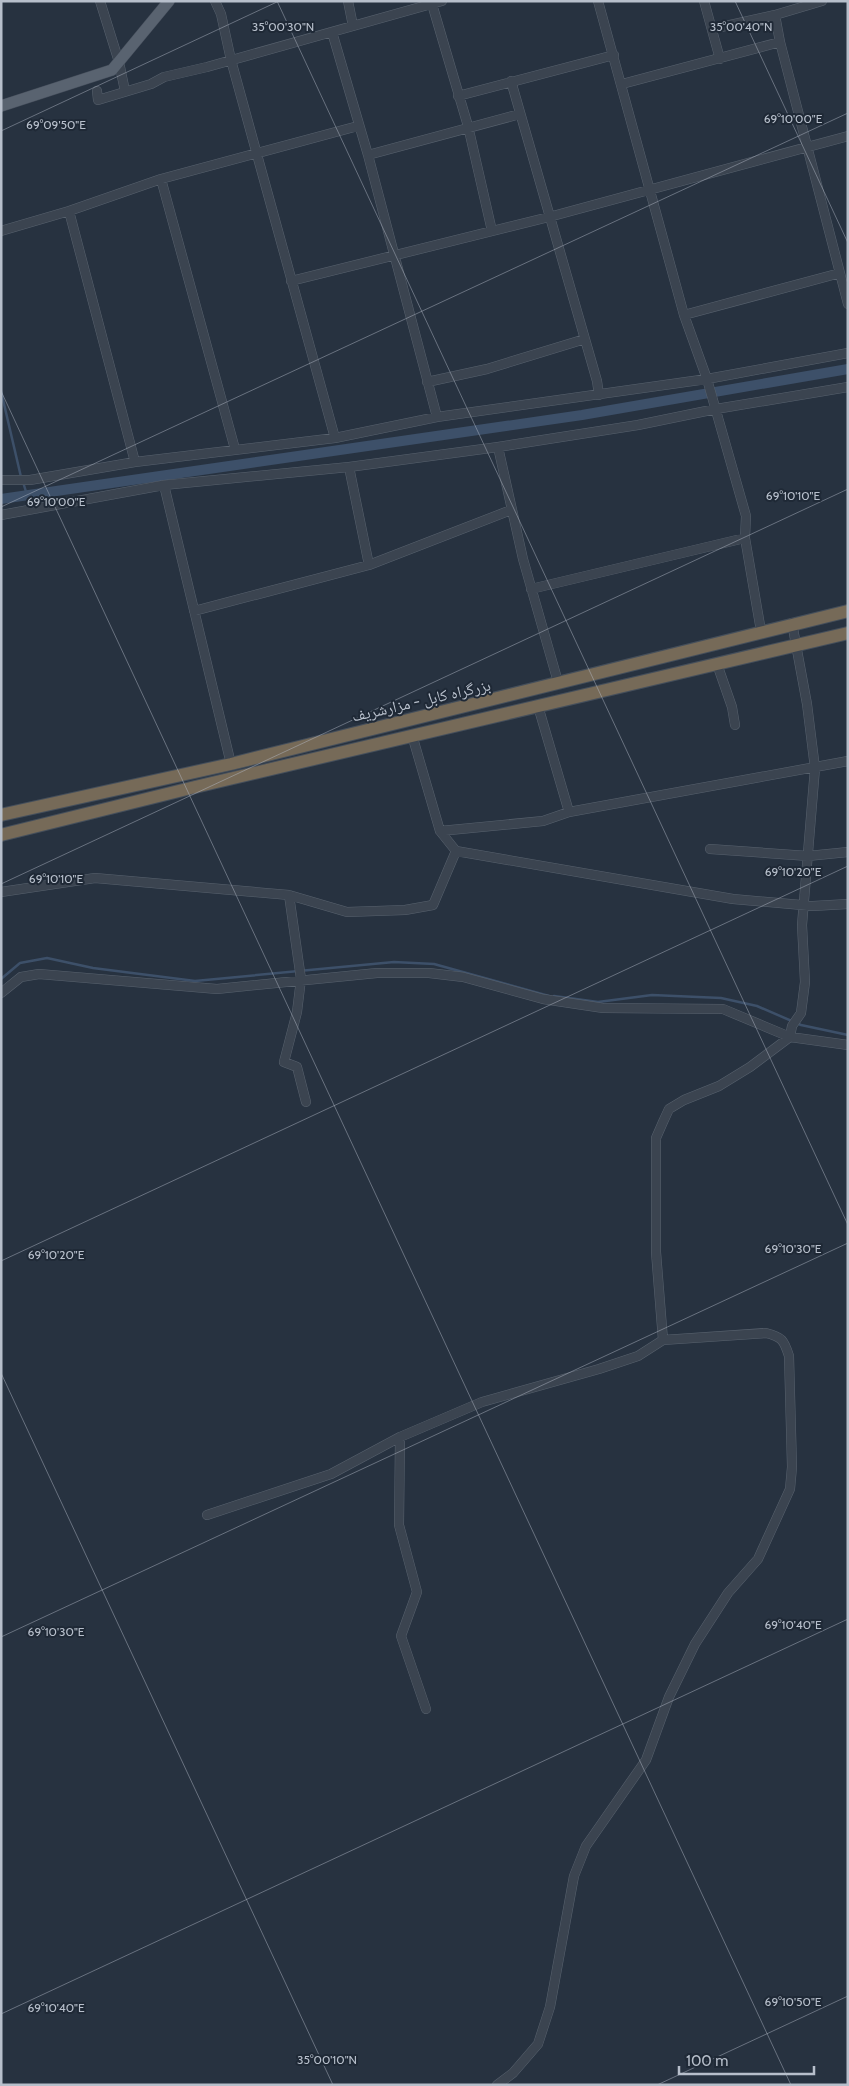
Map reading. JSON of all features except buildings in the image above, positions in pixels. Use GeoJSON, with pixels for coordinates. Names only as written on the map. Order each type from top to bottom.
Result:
{"type":"FeatureCollection","features":[{"type":"Feature","properties":{"kind":"highway","name":"بزرگراه کابل - مزارشریف"},"geometry":{"type":"LineString","coordinates":[[1,816],[232,764],[792,623],[848,611]]}},
{"type":"Feature","properties":{"kind":"highway","name":"بزرگراه کابل - مزارشریف"},"geometry":{"type":"LineString","coordinates":[[1,834],[717,664],[794,644],[848,633]]}},
{"type":"Feature","properties":{"kind":"main road"},"geometry":{"type":"LineString","coordinates":[[1,106],[112,70],[169,1]]}},
{"type":"Feature","properties":{"kind":"street"},"geometry":{"type":"LineString","coordinates":[[100,1],[119,62],[125,90]]}},
{"type":"Feature","properties":{"kind":"street"},"geometry":{"type":"LineString","coordinates":[[215,1],[221,14],[231,60],[335,438]]}},
{"type":"Feature","properties":{"kind":"street"},"geometry":{"type":"LineString","coordinates":[[348,1],[354,26]]}},
{"type":"Feature","properties":{"kind":"street"},"geometry":{"type":"LineString","coordinates":[[97,91],[98,100],[125,90],[151,84],[164,77],[442,1]]}},
{"type":"Feature","properties":{"kind":"street"},"geometry":{"type":"LineString","coordinates":[[598,1],[684,315],[713,399],[746,516],[745,538],[761,631]]}},
{"type":"Feature","properties":{"kind":"street"},"geometry":{"type":"LineString","coordinates":[[704,1],[720,59]]}},
{"type":"Feature","properties":{"kind":"street"},"geometry":{"type":"LineString","coordinates":[[712,29],[775,15],[822,1]]}},
{"type":"Feature","properties":{"kind":"street"},"geometry":{"type":"LineString","coordinates":[[432,4],[468,126],[492,231]]}},
{"type":"Feature","properties":{"kind":"street"},"geometry":{"type":"LineString","coordinates":[[775,15],[806,147],[847,302]]}},
{"type":"Feature","properties":{"kind":"street"},"geometry":{"type":"LineString","coordinates":[[332,32],[368,155],[437,417]]}},
{"type":"Feature","properties":{"kind":"street"},"geometry":{"type":"LineString","coordinates":[[622,84],[780,42]]}},
{"type":"Feature","properties":{"kind":"street"},"geometry":{"type":"LineString","coordinates":[[458,96],[511,80],[614,55]]}},
{"type":"Feature","properties":{"kind":"street"},"geometry":{"type":"LineString","coordinates":[[511,80],[585,339],[599,395]]}},
{"type":"Feature","properties":{"kind":"street"},"geometry":{"type":"LineString","coordinates":[[368,155],[468,126],[520,114]]}},
{"type":"Feature","properties":{"kind":"street"},"geometry":{"type":"LineString","coordinates":[[1,231],[69,211],[161,179],[358,126]]}},
{"type":"Feature","properties":{"kind":"street"},"geometry":{"type":"LineString","coordinates":[[291,281],[549,217],[848,136]]}},
{"type":"Feature","properties":{"kind":"street"},"geometry":{"type":"LineString","coordinates":[[161,179],[235,449]]}},
{"type":"Feature","properties":{"kind":"street"},"geometry":{"type":"LineString","coordinates":[[69,211],[135,462]]}},
{"type":"Feature","properties":{"kind":"street"},"geometry":{"type":"LineString","coordinates":[[684,315],[840,273]]}},
{"type":"Feature","properties":{"kind":"street"},"geometry":{"type":"LineString","coordinates":[[428,382],[488,369],[585,339]]}},
{"type":"Feature","properties":{"kind":"street"},"geometry":{"type":"LineString","coordinates":[[1,480],[12,478],[30,480],[135,462],[335,438],[437,417],[599,395],[708,383],[848,353]]}},
{"type":"Feature","properties":{"kind":"street"},"geometry":{"type":"LineString","coordinates":[[1,515],[164,485],[349,467],[498,448],[848,387]]}},
{"type":"Feature","properties":{"kind":"street"},"geometry":{"type":"LineString","coordinates":[[498,448],[511,510],[558,682]]}},
{"type":"Feature","properties":{"kind":"street"},"geometry":{"type":"LineString","coordinates":[[349,467],[369,566]]}},
{"type":"Feature","properties":{"kind":"street"},"geometry":{"type":"LineString","coordinates":[[164,485],[232,764]]}},
{"type":"Feature","properties":{"kind":"street"},"geometry":{"type":"LineString","coordinates":[[194,610],[369,566],[511,510]]}},
{"type":"Feature","properties":{"kind":"street"},"geometry":{"type":"LineString","coordinates":[[532,590],[745,538]]}},
{"type":"Feature","properties":{"kind":"street"},"geometry":{"type":"LineString","coordinates":[[663,1340],[656,1252],[656,1138],[669,1109],[684,1100],[727,1081],[750,1067],[790,1037],[792,1026],[801,1012],[804,982],[802,925],[815,768],[807,704],[794,644],[792,623]]}},
{"type":"Feature","properties":{"kind":"street"},"geometry":{"type":"LineString","coordinates":[[717,664],[732,707],[735,725]]}},
{"type":"Feature","properties":{"kind":"street"},"geometry":{"type":"LineString","coordinates":[[538,706],[569,812]]}},
{"type":"Feature","properties":{"kind":"street"},"geometry":{"type":"LineString","coordinates":[[412,735],[440,831],[456,851],[733,899],[805,905],[848,904]]}},
{"type":"Feature","properties":{"kind":"street"},"geometry":{"type":"LineString","coordinates":[[440,831],[543,820],[569,812],[848,761]]}},
{"type":"Feature","properties":{"kind":"street"},"geometry":{"type":"LineString","coordinates":[[710,849],[808,856],[848,852]]}},
{"type":"Feature","properties":{"kind":"street"},"geometry":{"type":"LineString","coordinates":[[1,892],[95,878],[289,895],[346,912],[405,910],[433,905],[456,851]]}},
{"type":"Feature","properties":{"kind":"street"},"geometry":{"type":"LineString","coordinates":[[289,895],[301,974],[297,1012],[284,1062],[297,1067],[306,1102]]}},
{"type":"Feature","properties":{"kind":"street"},"geometry":{"type":"LineString","coordinates":[[1,993],[21,977],[40,974],[217,990],[301,974],[395,972],[463,977],[544,999],[603,1008],[723,1010],[790,1037],[848,1045]]}},
{"type":"Feature","properties":{"kind":"street"},"geometry":{"type":"LineString","coordinates":[[207,1515],[331,1474],[400,1437],[482,1402],[638,1356],[663,1340],[766,1333],[779,1336],[785,1345],[789,1356],[792,1467],[790,1489],[758,1559],[728,1594],[695,1644],[669,1698],[646,1760],[586,1846],[574,1876],[550,2007],[538,2044],[512,2073],[497,2085]]}},
{"type":"Feature","properties":{"kind":"street"},"geometry":{"type":"LineString","coordinates":[[400,1437],[399,1525],[417,1592],[401,1636],[426,1710]]}},
{"type":"Feature","properties":{"kind":"waterway"},"geometry":{"type":"LineString","coordinates":[[1,499],[582,415],[848,369]]}},
{"type":"Feature","properties":{"kind":"waterway"},"geometry":{"type":"LineString","coordinates":[[1,391],[21,477]]}},
{"type":"Feature","properties":{"kind":"waterway"},"geometry":{"type":"LineString","coordinates":[[23,482],[27,495]]}},
{"type":"Feature","properties":{"kind":"waterway"},"geometry":{"type":"LineString","coordinates":[[1,979],[20,963],[47,958],[93,968],[195,981],[394,962],[434,964],[549,996]]}},
{"type":"Feature","properties":{"kind":"waterway"},"geometry":{"type":"LineString","coordinates":[[554,996],[598,1002],[652,995],[721,998],[757,1006],[801,1025],[848,1035]]}}]}
